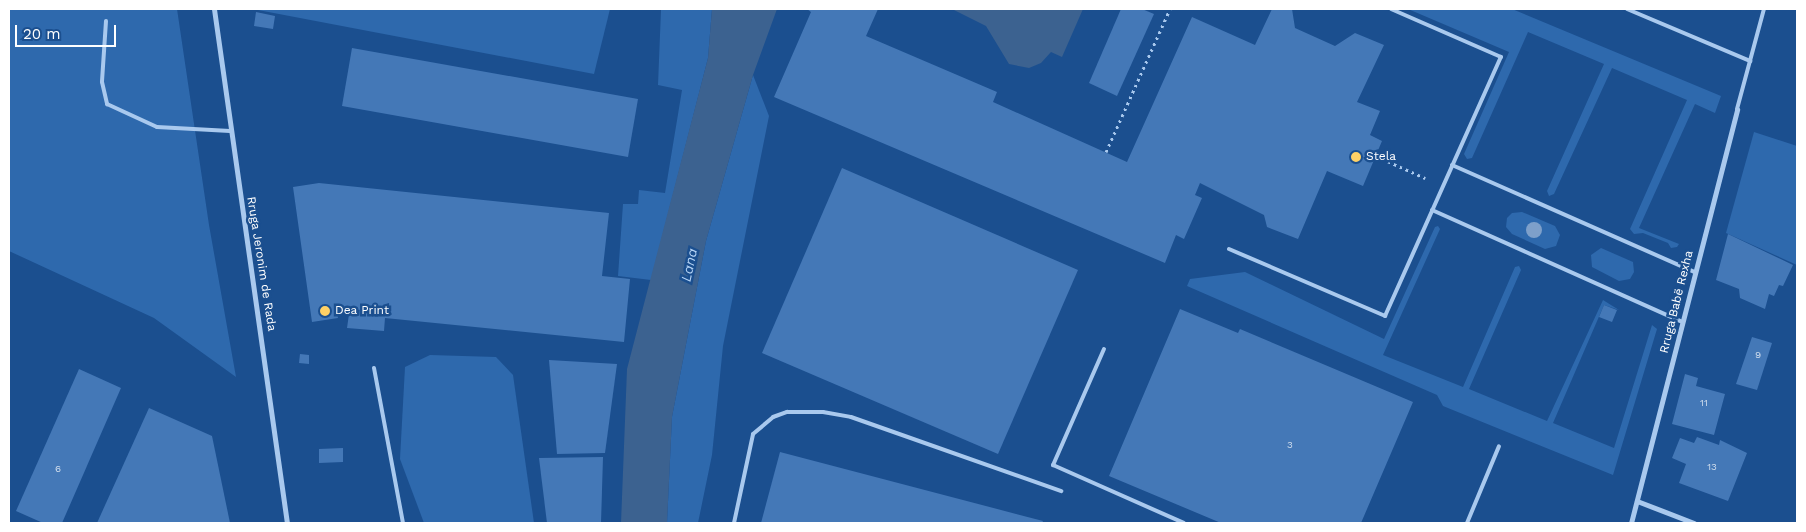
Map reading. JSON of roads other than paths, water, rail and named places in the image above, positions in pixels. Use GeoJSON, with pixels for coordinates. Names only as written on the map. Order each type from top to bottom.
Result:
{"type":"FeatureCollection","features":[{"type":"Feature","properties":{"kind":"street","name":"Rruga Jeronim de Rada"},"geometry":{"type":"LineString","coordinates":[[214,9],[287,523]]}},
{"type":"Feature","properties":{"kind":"street","name":"Rruga Babë Rexha"},"geometry":{"type":"LineString","coordinates":[[1631,523],[1737,109]]}},
{"type":"Feature","properties":{"kind":"street"},"geometry":{"type":"LineString","coordinates":[[1637,501],[1694,523]]}},
{"type":"Feature","properties":{"kind":"lane"},"geometry":{"type":"LineString","coordinates":[[1229,249],[1385,316],[1501,57],[1390,9]]}},
{"type":"Feature","properties":{"kind":"lane"},"geometry":{"type":"LineString","coordinates":[[1627,9],[1750,61]]}},
{"type":"Feature","properties":{"kind":"lane"},"geometry":{"type":"LineString","coordinates":[[1737,109],[1764,9]]}},
{"type":"Feature","properties":{"kind":"lane"},"geometry":{"type":"LineString","coordinates":[[106,20],[102,82],[107,104],[157,127],[230,131]]}},
{"type":"Feature","properties":{"kind":"lane"},"geometry":{"type":"LineString","coordinates":[[1452,165],[1695,272]]}},
{"type":"Feature","properties":{"kind":"lane"},"geometry":{"type":"LineString","coordinates":[[1432,210],[1682,322]]}},
{"type":"Feature","properties":{"kind":"lane"},"geometry":{"type":"LineString","coordinates":[[1104,349],[1053,466],[1184,523]]}},
{"type":"Feature","properties":{"kind":"lane"},"geometry":{"type":"LineString","coordinates":[[374,368],[403,523]]}},
{"type":"Feature","properties":{"kind":"lane"},"geometry":{"type":"LineString","coordinates":[[734,523],[753,434],[773,417],[787,412],[823,412],[851,417],[1061,491]]}},
{"type":"Feature","properties":{"kind":"lane"},"geometry":{"type":"LineString","coordinates":[[1466,523],[1499,446]]}},
{"type":"Feature","properties":{"kind":"water","name":"Lana"},"geometry":{"type":"Polygon","coordinates":[[[712,9],[777,9],[753,75],[706,241],[672,417],[667,523],[621,523],[627,369],[708,58],[712,9]]]}},
{"type":"Feature","properties":{"kind":"water"},"geometry":{"type":"Polygon","coordinates":[[[952,9],[1083,9],[1062,57],[1051,52],[1041,63],[1029,68],[1009,64],[986,26],[952,9]]]}},
{"type":"Feature","properties":{"kind":"place","name":"Stela"},"geometry":{"type":"Point","coordinates":[1356,157]}},
{"type":"Feature","properties":{"kind":"place","name":"Dea Print"},"geometry":{"type":"Point","coordinates":[325,311]}}]}
